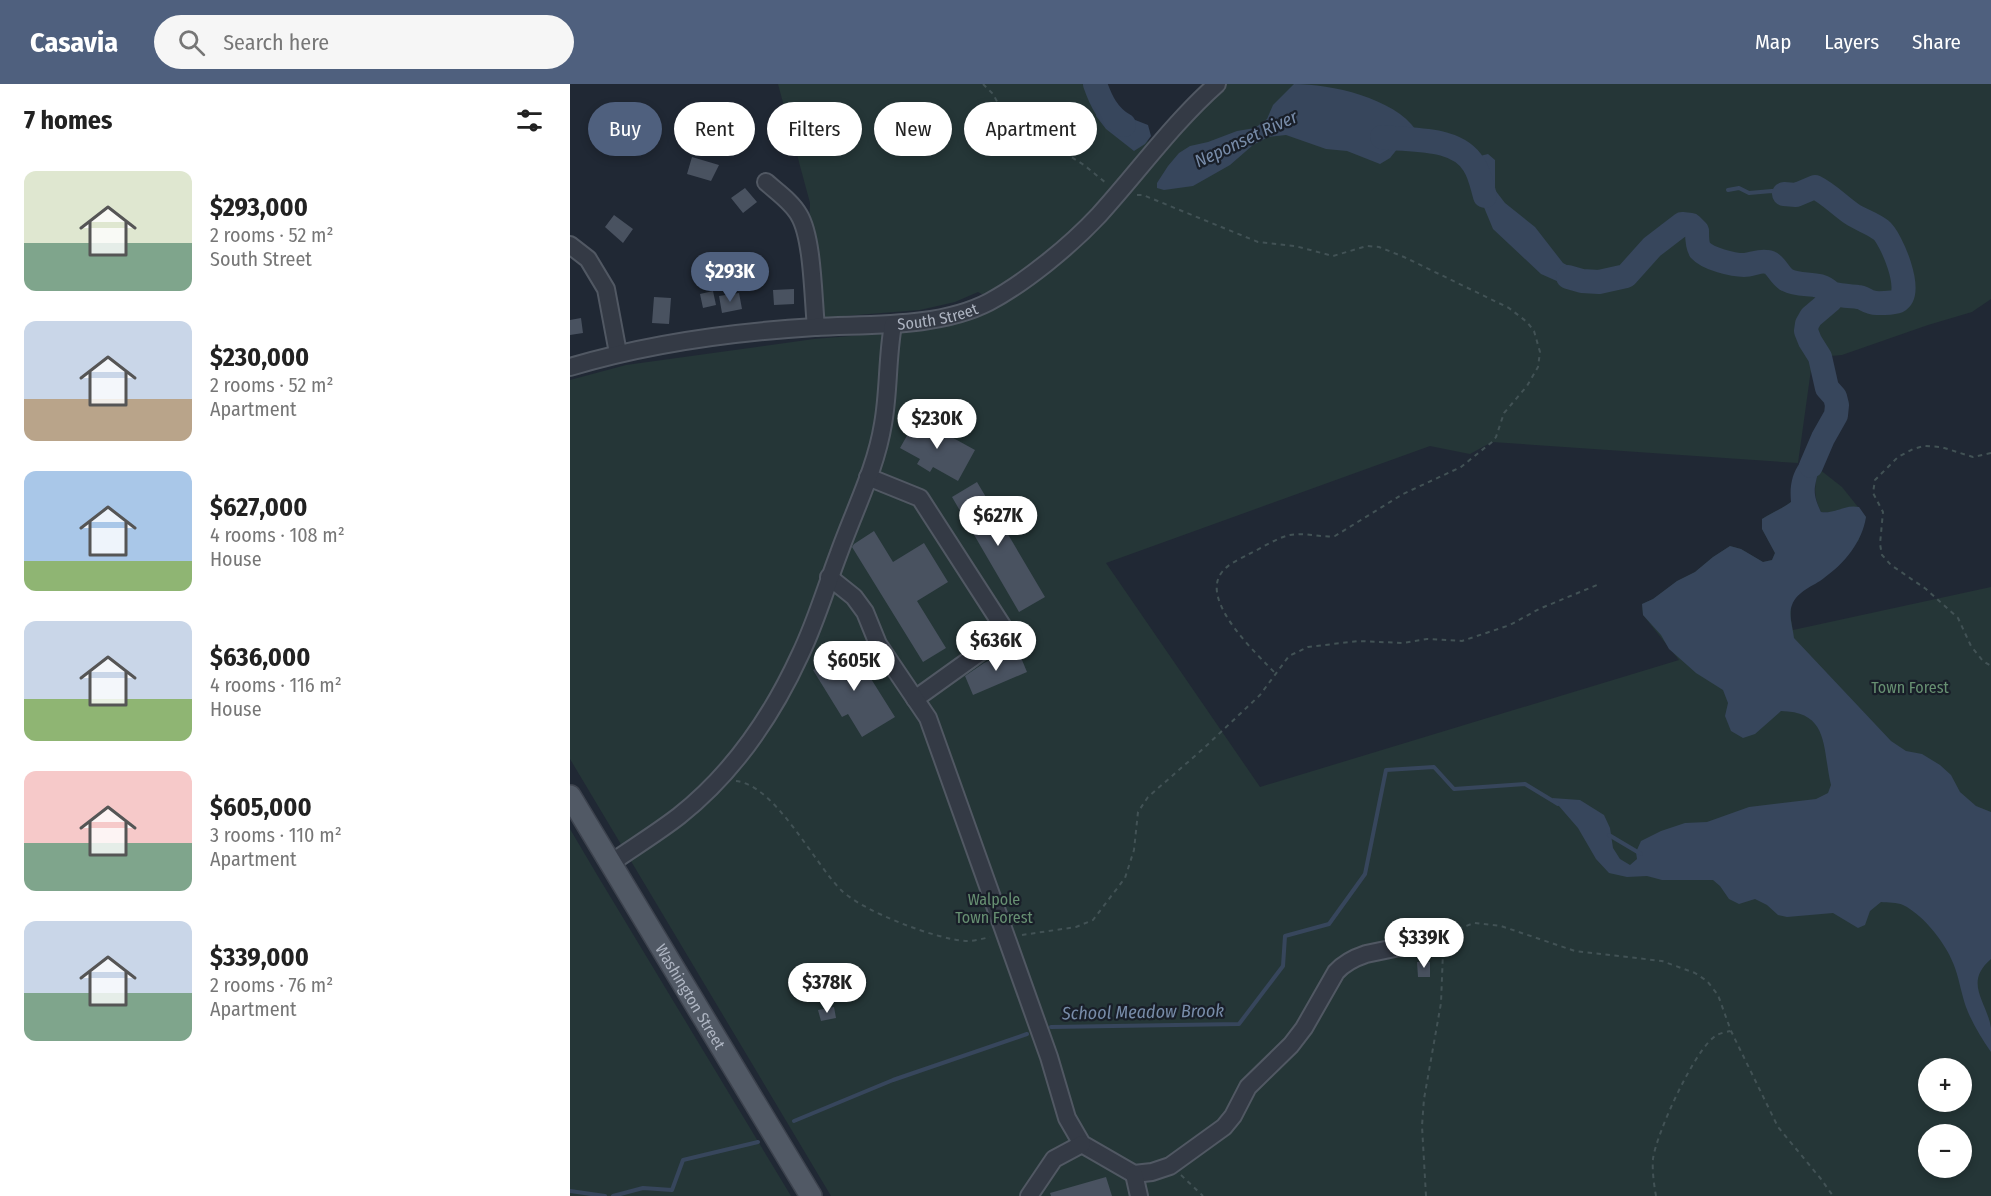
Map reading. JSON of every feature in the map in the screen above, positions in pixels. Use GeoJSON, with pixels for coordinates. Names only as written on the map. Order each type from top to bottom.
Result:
{"type":"FeatureCollection","features":[{"type":"Feature","properties":{"kind":"main road","name":"Washington Street"},"geometry":{"type":"LineString","coordinates":[[570,796],[811,1196]]}},
{"type":"Feature","properties":{"kind":"street","name":"South Street"},"geometry":{"type":"LineString","coordinates":[[570,367],[618,353],[720,335],[816,327],[893,325],[948,315],[991,301],[1011,289],[1053,256],[1096,217],[1184,117],[1217,84]]}},
{"type":"Feature","properties":{"kind":"street"},"geometry":{"type":"LineString","coordinates":[[766,182],[794,207],[804,224],[808,241],[816,327]]}},
{"type":"Feature","properties":{"kind":"street"},"geometry":{"type":"LineString","coordinates":[[570,245],[588,259],[606,290],[618,353]]}},
{"type":"Feature","properties":{"kind":"street"},"geometry":{"type":"LineString","coordinates":[[611,862],[679,816],[718,780],[763,723],[780,697],[801,653],[868,477],[883,424],[888,353],[893,325]]}},
{"type":"Feature","properties":{"kind":"street"},"geometry":{"type":"LineString","coordinates":[[868,477],[920,498],[1007,633],[915,699]]}},
{"type":"Feature","properties":{"kind":"street"},"geometry":{"type":"LineString","coordinates":[[830,577],[854,597],[865,612],[879,644],[928,718],[1049,1057],[1067,1118],[1082,1144],[1134,1174],[1152,1172],[1170,1166],[1224,1127],[1233,1116],[1248,1086],[1295,1040],[1309,1021],[1336,972],[1343,964],[1366,954],[1448,937]]}},
{"type":"Feature","properties":{"kind":"street"},"geometry":{"type":"LineString","coordinates":[[1029,1196],[1054,1159],[1082,1144]]}},
{"type":"Feature","properties":{"kind":"street"},"geometry":{"type":"LineString","coordinates":[[1134,1174],[1139,1196]]}},
{"type":"Feature","properties":{"kind":"path"},"geometry":{"type":"LineString","coordinates":[[983,84],[993,94],[1000,107],[1019,124],[1098,175],[1117,194],[1143,195],[1258,242],[1295,246],[1333,256],[1366,246],[1379,247],[1509,308],[1527,322],[1534,331],[1540,352],[1538,367],[1527,386],[1504,413],[1492,442],[1461,467],[1403,494],[1335,536],[1323,537],[1299,533],[1286,536],[1236,561],[1222,572],[1216,584],[1220,606],[1241,637],[1276,674]]}},
{"type":"Feature","properties":{"kind":"path"},"geometry":{"type":"LineString","coordinates":[[1991,453],[1973,457],[1941,447],[1913,448],[1898,458],[1875,480],[1874,493],[1883,512],[1880,544],[1882,555],[1891,565],[1926,590],[1958,618],[1971,645],[1983,661],[1991,666]]}},
{"type":"Feature","properties":{"kind":"path"},"geometry":{"type":"LineString","coordinates":[[718,780],[750,784],[762,792],[787,820],[830,878],[854,900],[891,918],[939,936],[969,941],[1005,934],[1028,935],[1076,927],[1093,920],[1125,878],[1134,850],[1138,812],[1148,797],[1260,695],[1289,656],[1308,647],[1358,641],[1403,643],[1427,639],[1462,641],[1510,625],[1539,609],[1597,585]]}},
{"type":"Feature","properties":{"kind":"path"},"geometry":{"type":"LineString","coordinates":[[1426,1196],[1422,1126],[1424,1099],[1441,1003],[1443,950],[1452,932],[1467,924],[1490,924],[1575,951],[1648,959],[1674,965],[1695,973],[1714,988],[1731,1031],[1778,1127],[1833,1196]]}},
{"type":"Feature","properties":{"kind":"path"},"geometry":{"type":"LineString","coordinates":[[1656,1196],[1653,1159],[1662,1128],[1678,1092],[1696,1060],[1715,1036],[1731,1031]]}},
{"type":"Feature","properties":{"kind":"path"},"geometry":{"type":"LineString","coordinates":[[1170,1166],[1203,1196]]}},
{"type":"Feature","properties":{"kind":"green space","name":"Walpole Town Forest"},"geometry":{"type":"Polygon","coordinates":[[[778,84],[1095,84],[1104,106],[1156,148],[1217,84],[1991,84],[1991,299],[1972,312],[1842,355],[1820,357],[1814,348],[1798,463],[1492,442],[1470,454],[1430,446],[1106,563],[1260,787],[1679,660],[1643,615],[1642,604],[1695,572],[1730,546],[1741,549],[1763,562],[1772,560],[1775,553],[1762,529],[1762,519],[1792,501],[1791,619],[1793,630],[1991,587],[1991,1196],[831,1196],[570,759],[570,380],[626,365],[814,339],[937,329],[966,321],[1001,305],[978,292],[955,302],[920,310],[806,319],[810,203],[797,156],[862,156],[862,102],[783,102],[778,84]]]}},
{"type":"Feature","properties":{"kind":"green space"},"geometry":{"type":"Polygon","coordinates":[[[1819,469],[1842,487],[1866,517],[1858,542],[1832,513],[1821,512],[1815,490],[1819,469]]]}},
{"type":"Feature","properties":{"kind":"green space"},"geometry":{"type":"Polygon","coordinates":[[[570,829],[596,873],[791,1196],[570,1196],[570,829]]]}},
{"type":"Feature","properties":{"kind":"water"},"geometry":{"type":"Polygon","coordinates":[[[1294,84],[1343,90],[1393,109],[1416,130],[1412,147],[1398,148],[1390,158],[1380,164],[1347,151],[1326,149],[1286,135],[1268,137],[1253,145],[1230,165],[1193,186],[1164,190],[1157,188],[1157,183],[1179,153],[1190,146],[1237,131],[1255,128],[1267,119],[1273,105],[1294,84]]]}},
{"type":"Feature","properties":{"kind":"water"},"geometry":{"type":"Polygon","coordinates":[[[1107,98],[1116,103],[1125,116],[1148,125],[1151,136],[1145,144],[1134,151],[1106,129],[1097,117],[1097,106],[1107,98]]]}},
{"type":"Feature","properties":{"kind":"water"},"geometry":{"type":"Polygon","coordinates":[[[1488,154],[1495,160],[1495,190],[1505,203],[1535,227],[1563,263],[1599,282],[1589,289],[1577,290],[1541,274],[1493,229],[1476,188],[1475,165],[1480,156],[1488,154]]]}},
{"type":"Feature","properties":{"kind":"water"},"geometry":{"type":"Polygon","coordinates":[[[1823,438],[1815,490],[1821,512],[1832,512],[1854,506],[1859,507],[1866,517],[1861,535],[1845,559],[1832,572],[1794,600],[1790,613],[1794,638],[1891,741],[1906,751],[1922,754],[1940,765],[1951,775],[1960,792],[1976,806],[1991,812],[1991,959],[1983,968],[1978,984],[1991,1028],[1991,1052],[1968,1012],[1952,959],[1947,950],[1927,924],[1903,905],[1881,902],[1870,911],[1865,925],[1858,928],[1833,913],[1787,917],[1778,915],[1767,905],[1755,899],[1739,904],[1729,899],[1713,880],[1662,880],[1647,876],[1627,877],[1609,873],[1596,859],[1578,828],[1552,798],[1580,800],[1604,815],[1610,828],[1613,848],[1620,859],[1630,865],[1637,859],[1636,852],[1641,841],[1661,831],[1685,823],[1707,822],[1749,807],[1816,799],[1828,793],[1831,785],[1821,734],[1816,725],[1797,713],[1781,711],[1755,734],[1743,738],[1731,731],[1725,716],[1728,703],[1723,690],[1696,673],[1669,649],[1661,635],[1643,615],[1642,604],[1695,572],[1730,546],[1741,549],[1763,562],[1772,560],[1775,553],[1762,529],[1762,519],[1791,502],[1794,473],[1803,459],[1823,438]]]}},
{"type":"Feature","properties":{"kind":"building"},"geometry":{"type":"Polygon","coordinates":[[[692,157],[719,165],[711,181],[687,174],[692,157]]]}},
{"type":"Feature","properties":{"kind":"building"},"geometry":{"type":"Polygon","coordinates":[[[745,188],[757,202],[743,213],[731,198],[745,188]]]}},
{"type":"Feature","properties":{"kind":"building"},"geometry":{"type":"Polygon","coordinates":[[[614,215],[633,229],[623,243],[605,227],[614,215]]]}},
{"type":"Feature","properties":{"kind":"building"},"geometry":{"type":"Polygon","coordinates":[[[794,289],[794,304],[774,305],[773,290],[794,289]]]}},
{"type":"Feature","properties":{"kind":"building"},"geometry":{"type":"Polygon","coordinates":[[[713,291],[716,305],[703,308],[700,294],[713,291]]]}},
{"type":"Feature","properties":{"kind":"building"},"geometry":{"type":"Polygon","coordinates":[[[739,293],[742,309],[722,313],[719,296],[739,293]]]}},
{"type":"Feature","properties":{"kind":"building"},"geometry":{"type":"Polygon","coordinates":[[[654,297],[671,298],[669,324],[652,323],[654,297]]]}},
{"type":"Feature","properties":{"kind":"building"},"geometry":{"type":"Polygon","coordinates":[[[581,318],[583,333],[570,335],[570,320],[581,318]]]}},
{"type":"Feature","properties":{"kind":"building"},"geometry":{"type":"Polygon","coordinates":[[[917,418],[975,450],[958,481],[933,467],[930,472],[917,464],[920,459],[900,448],[917,418]]]}},
{"type":"Feature","properties":{"kind":"building"},"geometry":{"type":"Polygon","coordinates":[[[977,482],[1045,597],[1019,612],[952,497],[977,482]]]}},
{"type":"Feature","properties":{"kind":"building"},"geometry":{"type":"Polygon","coordinates":[[[874,531],[893,562],[924,543],[948,582],[917,601],[946,648],[923,662],[852,547],[874,531]]]}},
{"type":"Feature","properties":{"kind":"building"},"geometry":{"type":"Polygon","coordinates":[[[851,647],[895,717],[862,737],[848,714],[842,717],[813,670],[851,647]]]}},
{"type":"Feature","properties":{"kind":"building"},"geometry":{"type":"Polygon","coordinates":[[[1017,648],[1027,672],[973,695],[965,676],[984,663],[1017,648]]]}},
{"type":"Feature","properties":{"kind":"building"},"geometry":{"type":"Polygon","coordinates":[[[1417,962],[1430,962],[1430,977],[1418,977],[1417,962]]]}},
{"type":"Feature","properties":{"kind":"building"},"geometry":{"type":"Polygon","coordinates":[[[834,1007],[836,1018],[821,1021],[818,1010],[834,1007]]]}},
{"type":"Feature","properties":{"kind":"building"},"geometry":{"type":"Polygon","coordinates":[[[1106,1177],[1112,1196],[1051,1196],[1050,1193],[1106,1177]]]}},
{"type":"Feature","properties":{"kind":"waterway","name":"Neponset River"},"geometry":{"type":"LineString","coordinates":[[1095,84],[1106,108],[1124,125]]}},
{"type":"Feature","properties":{"kind":"waterway","name":"Neponset River"},"geometry":{"type":"LineString","coordinates":[[1382,137],[1445,144],[1457,149],[1474,165],[1485,196]]}},
{"type":"Feature","properties":{"kind":"waterway"},"geometry":{"type":"LineString","coordinates":[[1784,194],[1796,195],[1815,187],[1852,214],[1881,230],[1890,243],[1899,265],[1904,287],[1898,301],[1873,303],[1860,297],[1831,293]]}},
{"type":"Feature","properties":{"kind":"waterway"},"geometry":{"type":"LineString","coordinates":[[1728,190],[1739,188],[1749,193],[1772,191],[1784,194]]}},
{"type":"Feature","properties":{"kind":"waterway","name":"Neponset River"},"geometry":{"type":"LineString","coordinates":[[1568,277],[1599,282],[1626,276],[1652,247],[1682,224],[1691,225],[1697,231],[1699,248],[1709,256],[1739,265],[1767,262],[1787,280],[1826,289],[1831,293],[1831,300],[1811,317],[1806,331],[1820,357],[1827,388],[1835,397],[1837,405],[1836,415],[1811,466]]}},
{"type":"Feature","properties":{"kind":"waterway","name":"School Meadow Brook"},"geometry":{"type":"LineString","coordinates":[[1051,1027],[1239,1024],[1283,966],[1285,936],[1329,924],[1365,874],[1386,770],[1434,767],[1454,789],[1525,784],[1558,804]]}},
{"type":"Feature","properties":{"kind":"waterway","name":"School Meadow Brook"},"geometry":{"type":"LineString","coordinates":[[1609,835],[1641,854]]}},
{"type":"Feature","properties":{"kind":"waterway","name":"School Meadow Brook"},"geometry":{"type":"LineString","coordinates":[[794,1121],[893,1080],[1027,1034]]}},
{"type":"Feature","properties":{"kind":"waterway","name":"School Meadow Brook"},"geometry":{"type":"LineString","coordinates":[[613,1196],[643,1188],[672,1190],[683,1160],[758,1142]]}},
{"type":"Feature","properties":{"kind":"waterway","name":"School Meadow Brook"},"geometry":{"type":"LineString","coordinates":[[570,1191],[605,1196]]}},
{"type":"Feature","properties":{"kind":"park label","name":"Town Forest"},"geometry":{"type":"Point","coordinates":[1910,687]}}]}
